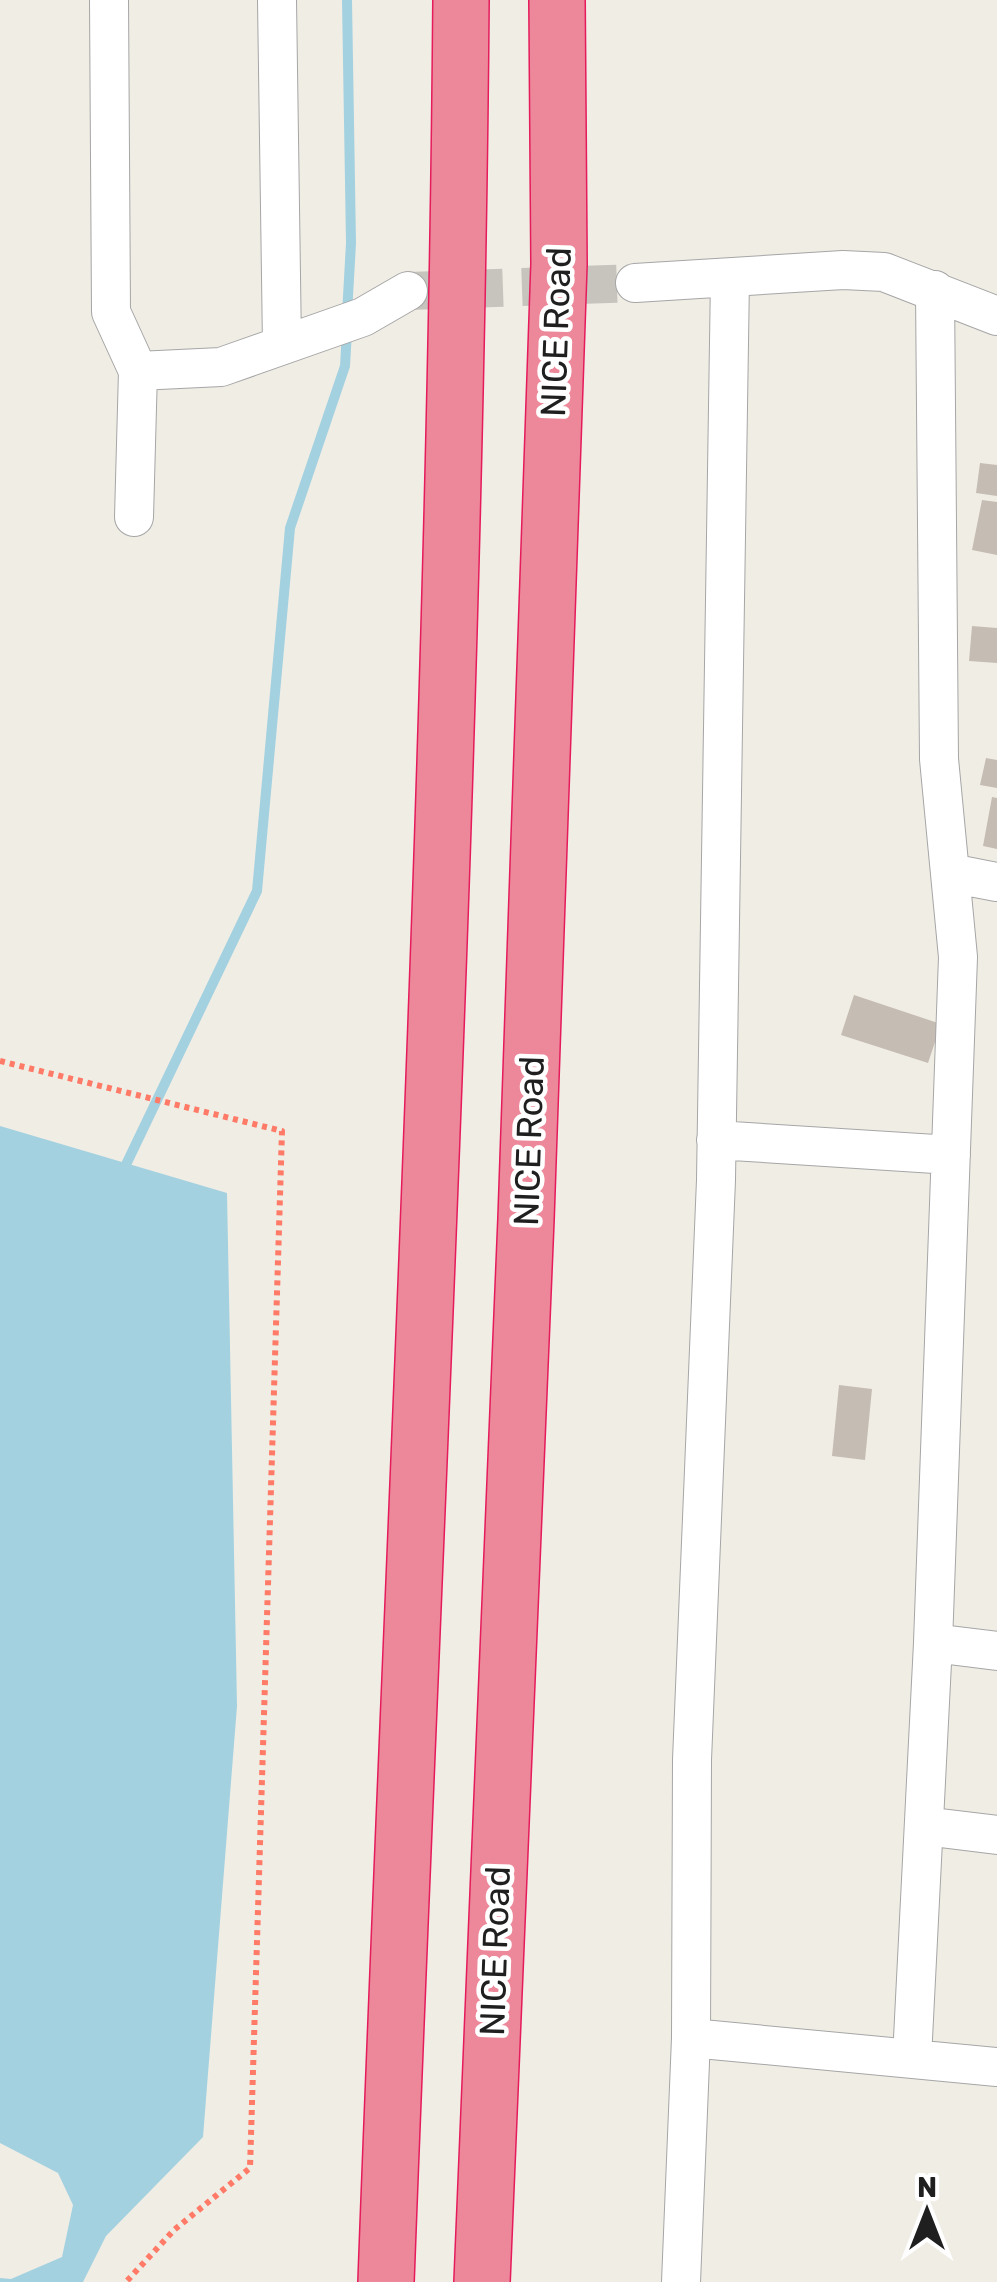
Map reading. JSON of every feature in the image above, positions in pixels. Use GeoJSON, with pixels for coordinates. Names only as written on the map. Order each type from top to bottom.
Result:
{"type":"FeatureCollection","features":[{"type":"Feature","properties":{"kind":"highway"},"geometry":{"type":"LineString","coordinates":[[386,2282],[433,1100],[458,316],[461,0]]}},
{"type":"Feature","properties":{"kind":"highway","name":"NICE Road"},"geometry":{"type":"LineString","coordinates":[[482,2282],[528,1180],[559,264],[558,0]]}},
{"type":"Feature","properties":{"kind":"street"},"geometry":{"type":"LineString","coordinates":[[109,0],[111,312],[138,370],[134,518]]}},
{"type":"Feature","properties":{"kind":"street"},"geometry":{"type":"LineString","coordinates":[[277,0],[282,345]]}},
{"type":"Feature","properties":{"kind":"street"},"geometry":{"type":"LineString","coordinates":[[635,284],[843,270],[884,272],[997,316]]}},
{"type":"Feature","properties":{"kind":"street"},"geometry":{"type":"LineString","coordinates":[[680,2282],[692,2038],[692,1760],[716,1140],[730,278]]}},
{"type":"Feature","properties":{"kind":"street"},"geometry":{"type":"LineString","coordinates":[[912,2058],[934,1644],[958,957],[939,759],[934,290]]}},
{"type":"Feature","properties":{"kind":"street"},"geometry":{"type":"LineString","coordinates":[[138,370],[220,366],[347,322],[408,291]]}},
{"type":"Feature","properties":{"kind":"street"},"geometry":{"type":"LineString","coordinates":[[950,873],[997,882]]}},
{"type":"Feature","properties":{"kind":"street"},"geometry":{"type":"LineString","coordinates":[[716,1140],[952,1155]]}},
{"type":"Feature","properties":{"kind":"street"},"geometry":{"type":"LineString","coordinates":[[934,1644],[997,1651]]}},
{"type":"Feature","properties":{"kind":"street"},"geometry":{"type":"LineString","coordinates":[[924,1826],[997,1835]]}},
{"type":"Feature","properties":{"kind":"street"},"geometry":{"type":"LineString","coordinates":[[692,2038],[997,2067]]}},
{"type":"Feature","properties":{"kind":"path"},"geometry":{"type":"LineString","coordinates":[[0,1061],[282,1130],[250,2168],[174,2230],[126,2282]]}},
{"type":"Feature","properties":{"kind":"water"},"geometry":{"type":"Polygon","coordinates":[[[0,1126],[227,1193],[237,1706],[203,2137],[106,2236],[83,2282],[0,2282],[0,2278],[11,2279],[62,2257],[73,2205],[58,2173],[0,2143],[0,1126]]]}},
{"type":"Feature","properties":{"kind":"building"},"geometry":{"type":"Polygon","coordinates":[[[980,463],[997,465],[997,496],[976,493],[980,463]]]}},
{"type":"Feature","properties":{"kind":"building"},"geometry":{"type":"Polygon","coordinates":[[[982,500],[997,502],[997,555],[972,550],[982,500]]]}},
{"type":"Feature","properties":{"kind":"building"},"geometry":{"type":"Polygon","coordinates":[[[972,626],[997,628],[997,663],[969,661],[972,626]]]}},
{"type":"Feature","properties":{"kind":"building"},"geometry":{"type":"Polygon","coordinates":[[[986,758],[997,760],[997,788],[980,785],[986,758]]]}},
{"type":"Feature","properties":{"kind":"building"},"geometry":{"type":"Polygon","coordinates":[[[992,797],[997,798],[997,849],[983,846],[992,797]]]}},
{"type":"Feature","properties":{"kind":"building"},"geometry":{"type":"Polygon","coordinates":[[[854,995],[941,1024],[928,1063],[841,1035],[854,995]]]}},
{"type":"Feature","properties":{"kind":"building"},"geometry":{"type":"Polygon","coordinates":[[[839,1385],[872,1389],[865,1460],[832,1456],[839,1385]]]}},
{"type":"Feature","properties":{"kind":"waterway"},"geometry":{"type":"LineString","coordinates":[[347,0],[351,243],[347,314]]}},
{"type":"Feature","properties":{"kind":"waterway"},"geometry":{"type":"LineString","coordinates":[[122,1173],[257,891],[290,528],[345,366],[347,331]]}},
{"type":"Feature","properties":{"kind":"tunnel"},"geometry":{"type":"LineString","coordinates":[[408,291],[635,283]]}}]}
